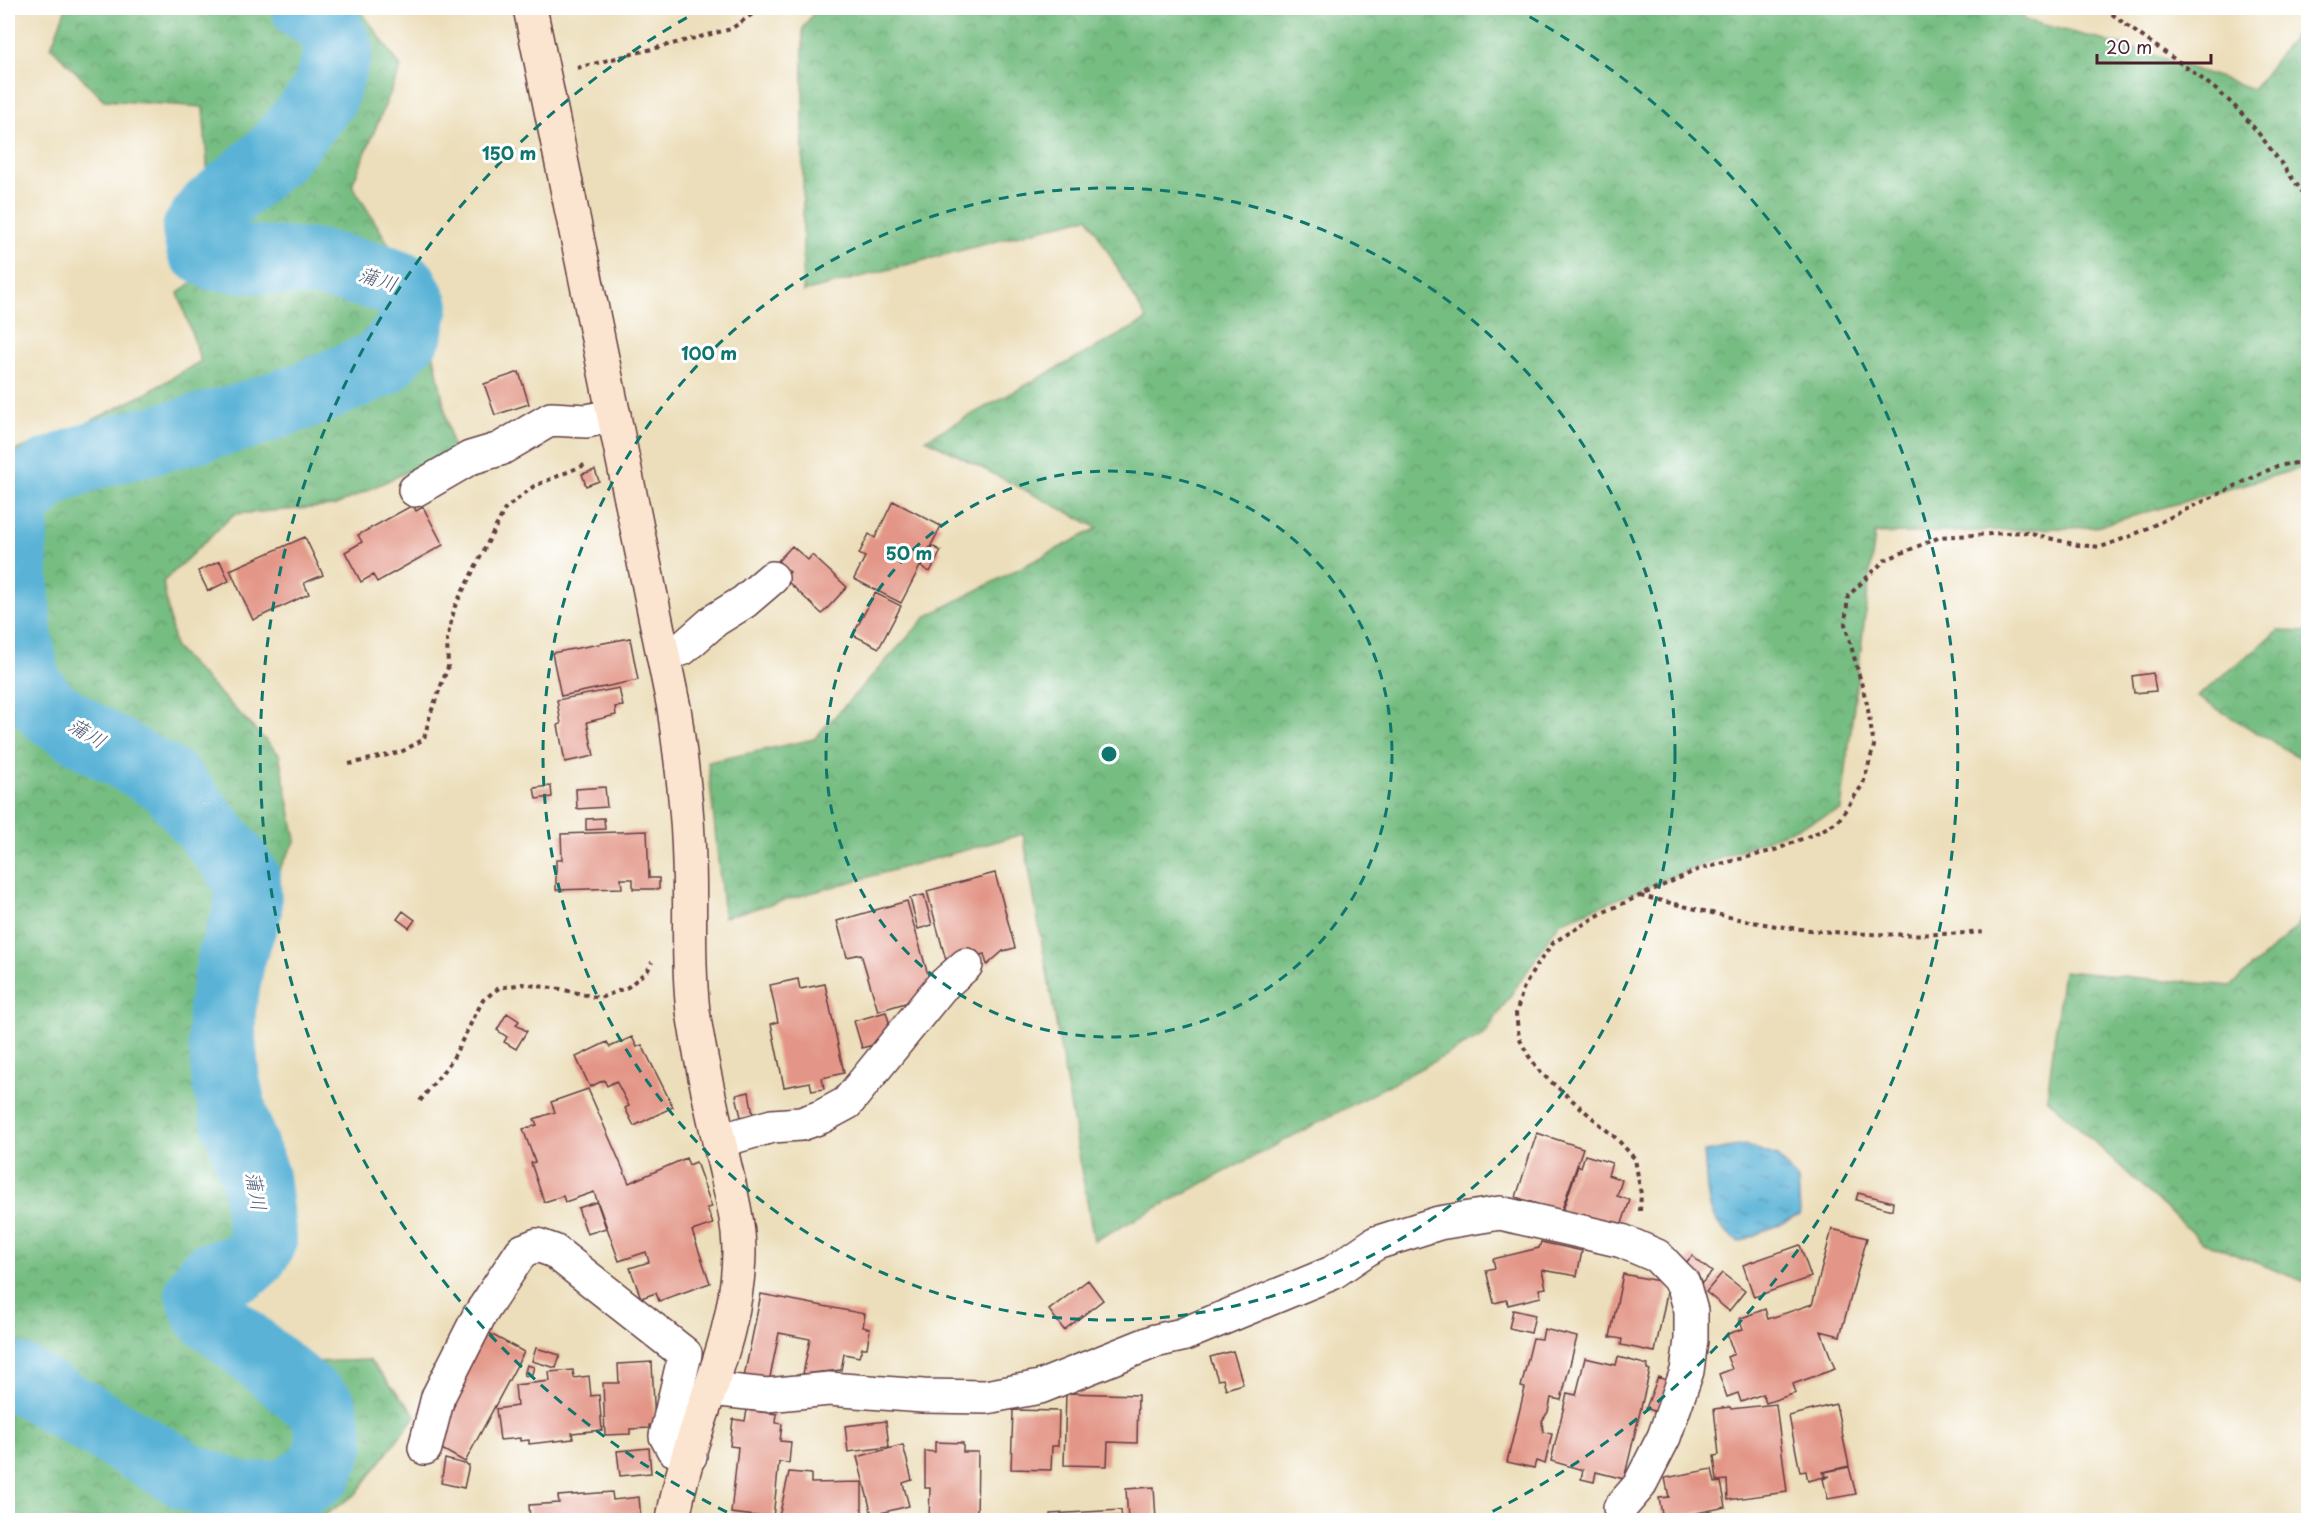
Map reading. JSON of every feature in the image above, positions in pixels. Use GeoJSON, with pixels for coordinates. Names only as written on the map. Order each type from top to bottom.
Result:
{"type":"FeatureCollection","features":[{"type":"Feature","properties":{"kind":"street"},"geometry":{"type":"LineString","coordinates":[[530,8],[674,708],[686,792],[689,863],[688,960],[693,1009],[700,1057],[735,1210],[739,1251],[735,1301],[723,1354],[690,1456],[673,1521]]}},
{"type":"Feature","properties":{"kind":"street"},"geometry":{"type":"LineString","coordinates":[[416,490],[470,458],[500,449],[551,420],[587,421],[614,415]]}},
{"type":"Feature","properties":{"kind":"street"},"geometry":{"type":"LineString","coordinates":[[663,653],[682,649],[714,620],[744,602],[772,578]]}},
{"type":"Feature","properties":{"kind":"street"},"geometry":{"type":"LineString","coordinates":[[719,1141],[772,1125],[801,1124],[821,1117],[847,1103],[941,987],[966,965]]}},
{"type":"Feature","properties":{"kind":"street"},"geometry":{"type":"LineString","coordinates":[[711,1389],[767,1395],[829,1389],[923,1396],[986,1397],[1040,1387],[1155,1341],[1182,1335],[1332,1273],[1376,1243],[1439,1223],[1500,1213],[1622,1241],[1657,1256],[1683,1283],[1691,1311],[1691,1340],[1687,1371],[1664,1437],[1639,1486],[1620,1508]]}},
{"type":"Feature","properties":{"kind":"street"},"geometry":{"type":"LineString","coordinates":[[425,1448],[438,1397],[479,1316],[522,1251],[537,1245],[554,1251],[685,1354],[666,1436],[673,1449],[690,1456]]}},
{"type":"Feature","properties":{"kind":"path"},"geometry":{"type":"LineString","coordinates":[[544,76],[731,29],[761,8]]}},
{"type":"Feature","properties":{"kind":"path"},"geometry":{"type":"LineString","coordinates":[[2105,8],[2222,94],[2259,134],[2308,199]]}},
{"type":"Feature","properties":{"kind":"path"},"geometry":{"type":"LineString","coordinates":[[349,764],[401,752],[424,740],[430,715],[448,667],[447,639],[455,606],[505,509],[534,486],[591,462],[622,454]]}},
{"type":"Feature","properties":{"kind":"path"},"geometry":{"type":"LineString","coordinates":[[1638,1248],[1641,1194],[1635,1159],[1618,1140],[1541,1073],[1519,1038],[1516,1014],[1523,989],[1536,966],[1554,942],[1604,912],[1696,870],[1775,849],[1821,831],[1838,821],[1863,784],[1874,746],[1867,704],[1845,624],[1848,596],[1885,560],[1940,537],[2023,532],[2078,545],[2101,547],[2131,536],[2277,466],[2308,461]]}},
{"type":"Feature","properties":{"kind":"path"},"geometry":{"type":"LineString","coordinates":[[1639,896],[1782,927],[1851,934],[1921,936],[1987,932]]}},
{"type":"Feature","properties":{"kind":"path"},"geometry":{"type":"LineString","coordinates":[[420,1101],[452,1060],[483,1000],[499,987],[522,984],[600,998],[628,987],[648,970],[656,954]]}},
{"type":"Feature","properties":{"kind":"green space"},"geometry":{"type":"Polygon","coordinates":[[[66,8],[359,8],[401,67],[352,185],[393,251],[429,331],[453,450],[334,506],[234,514],[163,582],[175,648],[279,754],[296,840],[236,944],[254,1060],[270,1207],[199,1316],[280,1363],[369,1360],[416,1415],[356,1494],[317,1520],[8,1520],[8,453],[77,428],[145,394],[201,361],[178,293],[222,261],[208,176],[203,107],[104,100],[51,47],[66,8]]]}},
{"type":"Feature","properties":{"kind":"green space"},"geometry":{"type":"Polygon","coordinates":[[[817,8],[2020,8],[2025,20],[2132,48],[2253,89],[2308,18],[2308,466],[2095,527],[1875,534],[1841,810],[1560,922],[1484,1035],[1094,1241],[1023,834],[724,917],[708,762],[814,739],[927,616],[1098,528],[926,439],[1147,320],[1088,217],[803,292],[803,28],[817,8]]]}},
{"type":"Feature","properties":{"kind":"green space"},"geometry":{"type":"Polygon","coordinates":[[[2278,631],[2308,632],[2308,772],[2305,761],[2197,697],[2278,631]]]}},
{"type":"Feature","properties":{"kind":"green space"},"geometry":{"type":"Polygon","coordinates":[[[2308,897],[2308,1283],[2201,1241],[2047,1098],[2063,971],[2231,986],[2296,928],[2308,897]]]}},
{"type":"Feature","properties":{"kind":"water"},"geometry":{"type":"Polygon","coordinates":[[[1744,1145],[1777,1156],[1798,1180],[1800,1215],[1739,1242],[1727,1234],[1713,1214],[1707,1191],[1704,1152],[1744,1145]]]}},
{"type":"Feature","properties":{"kind":"building"},"geometry":{"type":"Polygon","coordinates":[[[519,372],[529,404],[495,415],[484,384],[519,372]]]}},
{"type":"Feature","properties":{"kind":"building"},"geometry":{"type":"Polygon","coordinates":[[[595,470],[599,481],[586,486],[582,474],[595,470]]]}},
{"type":"Feature","properties":{"kind":"building"},"geometry":{"type":"Polygon","coordinates":[[[893,501],[941,526],[901,603],[854,579],[865,557],[859,554],[869,534],[875,538],[893,501]]]}},
{"type":"Feature","properties":{"kind":"building"},"geometry":{"type":"Polygon","coordinates":[[[413,505],[416,511],[423,507],[443,545],[377,582],[373,575],[361,582],[345,552],[362,542],[358,535],[413,505]]]}},
{"type":"Feature","properties":{"kind":"building"},"geometry":{"type":"Polygon","coordinates":[[[305,537],[323,575],[304,583],[309,594],[253,620],[230,570],[305,537]]]}},
{"type":"Feature","properties":{"kind":"building"},"geometry":{"type":"Polygon","coordinates":[[[792,546],[808,560],[812,555],[847,587],[822,614],[784,578],[790,572],[778,561],[792,546]]]}},
{"type":"Feature","properties":{"kind":"building"},"geometry":{"type":"Polygon","coordinates":[[[932,546],[941,551],[930,572],[921,567],[932,546]]]}},
{"type":"Feature","properties":{"kind":"building"},"geometry":{"type":"Polygon","coordinates":[[[220,561],[229,581],[208,591],[198,571],[220,561]]]}},
{"type":"Feature","properties":{"kind":"building"},"geometry":{"type":"Polygon","coordinates":[[[875,593],[901,606],[879,648],[853,635],[875,593]]]}},
{"type":"Feature","properties":{"kind":"building"},"geometry":{"type":"Polygon","coordinates":[[[630,638],[638,680],[561,696],[552,653],[630,638]]]}},
{"type":"Feature","properties":{"kind":"building"},"geometry":{"type":"Polygon","coordinates":[[[2153,673],[2156,691],[2134,693],[2132,676],[2153,673]]]}},
{"type":"Feature","properties":{"kind":"building"},"geometry":{"type":"Polygon","coordinates":[[[619,688],[623,706],[615,707],[616,715],[587,722],[594,756],[565,762],[558,725],[561,724],[557,700],[619,688]]]}},
{"type":"Feature","properties":{"kind":"building"},"geometry":{"type":"Polygon","coordinates":[[[551,786],[552,797],[536,799],[534,788],[551,786]]]}},
{"type":"Feature","properties":{"kind":"building"},"geometry":{"type":"Polygon","coordinates":[[[605,787],[607,807],[577,809],[576,789],[605,787]]]}},
{"type":"Feature","properties":{"kind":"building"},"geometry":{"type":"Polygon","coordinates":[[[604,818],[605,829],[586,830],[586,819],[604,818]]]}},
{"type":"Feature","properties":{"kind":"building"},"geometry":{"type":"Polygon","coordinates":[[[647,831],[649,878],[659,878],[659,889],[633,889],[633,879],[621,879],[622,888],[556,890],[556,860],[562,860],[561,834],[647,831]]]}},
{"type":"Feature","properties":{"kind":"building"},"geometry":{"type":"Polygon","coordinates":[[[995,873],[1015,948],[1003,951],[987,965],[984,954],[947,964],[927,891],[995,873]]]}},
{"type":"Feature","properties":{"kind":"building"},"geometry":{"type":"Polygon","coordinates":[[[924,895],[932,925],[918,929],[910,898],[924,895]]]}},
{"type":"Feature","properties":{"kind":"building"},"geometry":{"type":"Polygon","coordinates":[[[907,901],[932,989],[922,998],[878,1011],[861,954],[847,957],[837,921],[907,901]]]}},
{"type":"Feature","properties":{"kind":"building"},"geometry":{"type":"Polygon","coordinates":[[[403,911],[415,920],[409,928],[397,919],[403,911]]]}},
{"type":"Feature","properties":{"kind":"building"},"geometry":{"type":"Polygon","coordinates":[[[798,979],[800,989],[825,984],[844,1073],[822,1078],[824,1089],[812,1091],[810,1082],[784,1087],[771,1024],[778,1022],[770,985],[798,979]]]}},
{"type":"Feature","properties":{"kind":"building"},"geometry":{"type":"Polygon","coordinates":[[[886,1012],[894,1039],[862,1048],[854,1021],[886,1012]]]}},
{"type":"Feature","properties":{"kind":"building"},"geometry":{"type":"Polygon","coordinates":[[[507,1013],[519,1021],[516,1025],[527,1031],[516,1049],[504,1042],[507,1037],[497,1030],[507,1013]]]}},
{"type":"Feature","properties":{"kind":"building"},"geometry":{"type":"Polygon","coordinates":[[[632,1037],[637,1047],[642,1045],[673,1107],[634,1126],[625,1108],[629,1106],[616,1081],[607,1086],[604,1080],[590,1087],[576,1057],[607,1042],[610,1047],[632,1037]]]}},
{"type":"Feature","properties":{"kind":"building"},"geometry":{"type":"Polygon","coordinates":[[[588,1089],[629,1183],[686,1158],[689,1165],[696,1162],[712,1207],[707,1208],[713,1224],[692,1231],[710,1283],[659,1301],[656,1293],[641,1298],[630,1268],[649,1262],[646,1252],[619,1261],[594,1192],[565,1202],[563,1196],[544,1202],[531,1163],[535,1162],[523,1129],[537,1125],[534,1119],[555,1112],[551,1102],[588,1089]]]}},
{"type":"Feature","properties":{"kind":"building"},"geometry":{"type":"Polygon","coordinates":[[[749,1092],[753,1115],[741,1117],[736,1095],[749,1092]]]}},
{"type":"Feature","properties":{"kind":"building"},"geometry":{"type":"Polygon","coordinates":[[[1537,1133],[1583,1148],[1561,1212],[1516,1197],[1537,1133]]]}},
{"type":"Feature","properties":{"kind":"building"},"geometry":{"type":"Polygon","coordinates":[[[1585,1155],[1612,1163],[1608,1175],[1622,1180],[1617,1196],[1630,1200],[1619,1232],[1562,1213],[1578,1166],[1581,1167],[1585,1155]]]}},
{"type":"Feature","properties":{"kind":"building"},"geometry":{"type":"Polygon","coordinates":[[[1858,1193],[1893,1202],[1892,1210],[1856,1200],[1858,1193]]]}},
{"type":"Feature","properties":{"kind":"building"},"geometry":{"type":"Polygon","coordinates":[[[597,1202],[606,1228],[587,1234],[578,1208],[597,1202]]]}},
{"type":"Feature","properties":{"kind":"building"},"geometry":{"type":"Polygon","coordinates":[[[1832,1229],[1867,1238],[1840,1336],[1821,1331],[1835,1369],[1793,1384],[1796,1393],[1766,1403],[1763,1394],[1741,1402],[1738,1393],[1727,1397],[1719,1374],[1732,1369],[1727,1357],[1734,1354],[1727,1334],[1743,1329],[1739,1319],[1765,1309],[1768,1319],[1812,1305],[1832,1229]]]}},
{"type":"Feature","properties":{"kind":"building"},"geometry":{"type":"Polygon","coordinates":[[[1541,1242],[1582,1251],[1577,1276],[1542,1270],[1546,1288],[1539,1289],[1541,1297],[1508,1305],[1507,1300],[1494,1303],[1486,1270],[1495,1268],[1493,1259],[1539,1248],[1541,1242]]]}},
{"type":"Feature","properties":{"kind":"building"},"geometry":{"type":"Polygon","coordinates":[[[1800,1245],[1811,1277],[1754,1297],[1743,1265],[1800,1245]]]}},
{"type":"Feature","properties":{"kind":"building"},"geometry":{"type":"Polygon","coordinates":[[[1692,1256],[1712,1272],[1702,1283],[1682,1267],[1692,1256]]]}},
{"type":"Feature","properties":{"kind":"building"},"geometry":{"type":"Polygon","coordinates":[[[1722,1273],[1745,1291],[1729,1311],[1706,1292],[1722,1273]]]}},
{"type":"Feature","properties":{"kind":"building"},"geometry":{"type":"Polygon","coordinates":[[[1623,1274],[1669,1283],[1655,1352],[1621,1345],[1622,1339],[1610,1337],[1623,1274]]]}},
{"type":"Feature","properties":{"kind":"building"},"geometry":{"type":"Polygon","coordinates":[[[1088,1280],[1103,1300],[1064,1330],[1049,1310],[1088,1280]]]}},
{"type":"Feature","properties":{"kind":"building"},"geometry":{"type":"Polygon","coordinates":[[[761,1294],[865,1314],[863,1327],[870,1329],[867,1348],[862,1348],[859,1357],[844,1354],[841,1370],[803,1374],[810,1339],[779,1333],[769,1382],[744,1377],[761,1294]]]}},
{"type":"Feature","properties":{"kind":"building"},"geometry":{"type":"Polygon","coordinates":[[[1513,1310],[1535,1315],[1531,1333],[1509,1328],[1513,1310]]]}},
{"type":"Feature","properties":{"kind":"building"},"geometry":{"type":"Polygon","coordinates":[[[1544,1329],[1577,1337],[1561,1400],[1551,1398],[1548,1412],[1542,1421],[1543,1432],[1552,1434],[1545,1464],[1536,1461],[1534,1468],[1507,1462],[1525,1388],[1521,1387],[1533,1338],[1542,1339],[1544,1329]]]}},
{"type":"Feature","properties":{"kind":"building"},"geometry":{"type":"Polygon","coordinates":[[[485,1331],[524,1352],[465,1462],[440,1448],[436,1440],[455,1404],[441,1397],[485,1331]]]}},
{"type":"Feature","properties":{"kind":"building"},"geometry":{"type":"Polygon","coordinates":[[[536,1348],[560,1355],[556,1368],[532,1361],[536,1348]]]}},
{"type":"Feature","properties":{"kind":"building"},"geometry":{"type":"Polygon","coordinates":[[[1233,1351],[1243,1384],[1226,1389],[1223,1379],[1218,1380],[1210,1357],[1233,1351]]]}},
{"type":"Feature","properties":{"kind":"building"},"geometry":{"type":"Polygon","coordinates":[[[1618,1357],[1648,1365],[1647,1369],[1650,1370],[1624,1479],[1596,1472],[1594,1482],[1581,1479],[1583,1470],[1551,1461],[1567,1393],[1576,1395],[1585,1358],[1616,1365],[1618,1357]]]}},
{"type":"Feature","properties":{"kind":"building"},"geometry":{"type":"Polygon","coordinates":[[[652,1362],[655,1425],[649,1425],[649,1428],[630,1429],[630,1434],[605,1435],[603,1383],[619,1383],[618,1364],[652,1362]]]}},
{"type":"Feature","properties":{"kind":"building"},"geometry":{"type":"Polygon","coordinates":[[[527,1365],[534,1367],[531,1377],[524,1375],[527,1365]]]}},
{"type":"Feature","properties":{"kind":"building"},"geometry":{"type":"Polygon","coordinates":[[[573,1370],[574,1378],[589,1376],[591,1396],[599,1395],[602,1430],[572,1433],[573,1439],[529,1444],[529,1440],[520,1441],[520,1438],[500,1440],[496,1409],[517,1406],[515,1385],[550,1381],[549,1372],[573,1370]]]}},
{"type":"Feature","properties":{"kind":"building"},"geometry":{"type":"Polygon","coordinates":[[[1658,1377],[1676,1384],[1664,1415],[1646,1408],[1658,1377]]]}},
{"type":"Feature","properties":{"kind":"building"},"geometry":{"type":"Polygon","coordinates":[[[1066,1393],[1138,1395],[1137,1443],[1108,1442],[1107,1466],[1064,1465],[1066,1393]]]}},
{"type":"Feature","properties":{"kind":"building"},"geometry":{"type":"Polygon","coordinates":[[[1776,1404],[1787,1492],[1728,1500],[1727,1480],[1717,1481],[1714,1456],[1719,1455],[1714,1409],[1776,1404]]]}},
{"type":"Feature","properties":{"kind":"building"},"geometry":{"type":"Polygon","coordinates":[[[1836,1404],[1849,1466],[1823,1472],[1824,1477],[1808,1481],[1806,1471],[1800,1472],[1789,1416],[1836,1404]]]}},
{"type":"Feature","properties":{"kind":"building"},"geometry":{"type":"Polygon","coordinates":[[[747,1410],[777,1414],[776,1423],[782,1424],[780,1441],[791,1442],[789,1463],[779,1462],[773,1518],[731,1513],[738,1447],[730,1446],[733,1419],[745,1421],[747,1410]]]}},
{"type":"Feature","properties":{"kind":"building"},"geometry":{"type":"Polygon","coordinates":[[[1013,1410],[1059,1411],[1058,1446],[1052,1446],[1051,1470],[1011,1469],[1013,1410]]]}},
{"type":"Feature","properties":{"kind":"building"},"geometry":{"type":"Polygon","coordinates":[[[886,1421],[889,1447],[848,1452],[845,1426],[886,1421]]]}},
{"type":"Feature","properties":{"kind":"building"},"geometry":{"type":"Polygon","coordinates":[[[935,1442],[963,1443],[963,1452],[978,1452],[977,1520],[929,1520],[930,1488],[925,1488],[925,1451],[935,1452],[935,1442]]]}},
{"type":"Feature","properties":{"kind":"building"},"geometry":{"type":"Polygon","coordinates":[[[903,1445],[912,1480],[903,1483],[909,1506],[872,1515],[857,1457],[903,1445]]]}},
{"type":"Feature","properties":{"kind":"building"},"geometry":{"type":"Polygon","coordinates":[[[649,1448],[651,1473],[620,1476],[617,1451],[649,1448]]]}},
{"type":"Feature","properties":{"kind":"building"},"geometry":{"type":"Polygon","coordinates":[[[445,1459],[469,1465],[464,1488],[441,1483],[445,1459]]]}},
{"type":"Feature","properties":{"kind":"building"},"geometry":{"type":"Polygon","coordinates":[[[1849,1467],[1856,1494],[1828,1499],[1823,1479],[1830,1476],[1826,1477],[1825,1472],[1849,1467]]]}},
{"type":"Feature","properties":{"kind":"building"},"geometry":{"type":"Polygon","coordinates":[[[1712,1469],[1715,1483],[1721,1482],[1726,1507],[1663,1520],[1659,1498],[1669,1497],[1665,1478],[1712,1469]]]}},
{"type":"Feature","properties":{"kind":"building"},"geometry":{"type":"Polygon","coordinates":[[[789,1472],[811,1474],[811,1483],[862,1482],[862,1520],[794,1520],[779,1517],[789,1472]]]}},
{"type":"Feature","properties":{"kind":"building"},"geometry":{"type":"Polygon","coordinates":[[[1154,1487],[1156,1520],[1128,1520],[1126,1489],[1154,1487]]]}},
{"type":"Feature","properties":{"kind":"building"},"geometry":{"type":"Polygon","coordinates":[[[612,1492],[613,1500],[639,1497],[641,1520],[530,1520],[529,1505],[559,1503],[558,1496],[612,1492]]]}},
{"type":"Feature","properties":{"kind":"building"},"geometry":{"type":"Polygon","coordinates":[[[1121,1510],[1122,1520],[1050,1520],[1050,1514],[1121,1510]]]}},
{"type":"Feature","properties":{"kind":"waterway","name":"蒲川"},"geometry":{"type":"LineString","coordinates":[[8,1376],[17,1377],[189,1477],[245,1498],[289,1492],[320,1471],[331,1442],[324,1409],[206,1312],[199,1292],[210,1276],[242,1267],[253,1257],[263,1241],[255,1177],[235,1120],[226,1081],[222,1039],[222,1008],[232,956],[248,910],[247,880],[232,857],[170,782],[48,710],[27,684],[18,633],[13,550],[15,515],[19,501],[47,473],[94,455],[242,417],[314,392],[381,363],[409,332],[415,307],[405,287],[386,279],[318,263],[216,257],[200,248],[196,230],[208,212],[277,153],[324,96],[339,49],[324,18],[305,8]]}}]}
